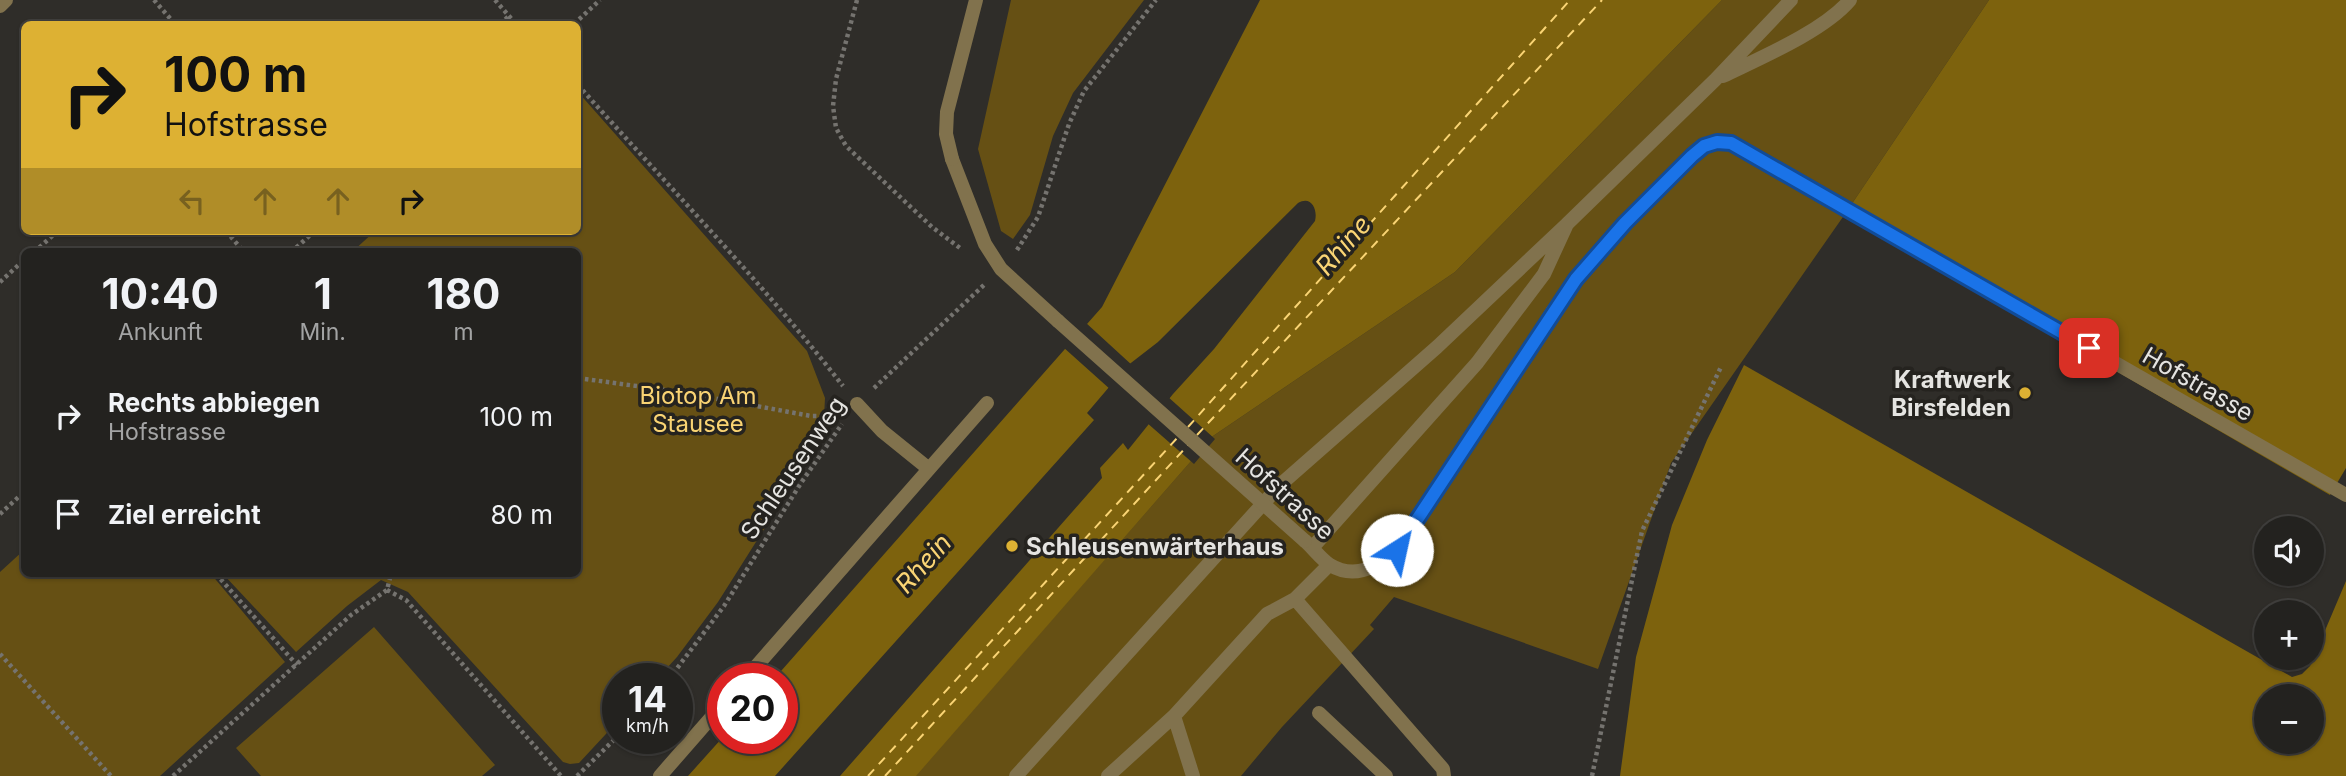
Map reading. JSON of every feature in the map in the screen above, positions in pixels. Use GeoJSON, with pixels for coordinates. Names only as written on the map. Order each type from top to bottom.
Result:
{"type":"FeatureCollection","features":[{"type":"Feature","properties":{"kind":"street"},"geometry":{"type":"LineString","coordinates":[[0,6],[6,0]]}},
{"type":"Feature","properties":{"kind":"street","name":"Hofstrasse"},"geometry":{"type":"LineString","coordinates":[[976,0],[947,113],[946,134],[985,244],[1001,269],[1309,544],[1329,565],[1350,572],[1367,570],[1382,563],[1397,550],[1576,279],[1625,223],[1698,151],[1717,142],[1731,143],[2346,495]]}},
{"type":"Feature","properties":{"kind":"street"},"geometry":{"type":"LineString","coordinates":[[1016,776],[1280,485],[1437,348],[1715,80],[1791,0]]}},
{"type":"Feature","properties":{"kind":"street"},"geometry":{"type":"LineString","coordinates":[[1715,80],[1791,43],[1843,9],[1850,0]]}},
{"type":"Feature","properties":{"kind":"street"},"geometry":{"type":"LineString","coordinates":[[1309,544],[1478,362],[1544,274],[1567,224]]}},
{"type":"Feature","properties":{"kind":"street"},"geometry":{"type":"LineString","coordinates":[[759,663],[987,403]]}},
{"type":"Feature","properties":{"kind":"street"},"geometry":{"type":"LineString","coordinates":[[857,404],[882,431],[929,469]]}},
{"type":"Feature","properties":{"kind":"street"},"geometry":{"type":"LineString","coordinates":[[1108,776],[1174,716],[1267,614],[1295,599],[1329,565]]}},
{"type":"Feature","properties":{"kind":"street"},"geometry":{"type":"LineString","coordinates":[[1295,599],[1443,769],[1444,776]]}},
{"type":"Feature","properties":{"kind":"street"},"geometry":{"type":"LineString","coordinates":[[1319,713],[1386,776]]}},
{"type":"Feature","properties":{"kind":"street"},"geometry":{"type":"LineString","coordinates":[[1174,716],[1193,776]]}},
{"type":"Feature","properties":{"kind":"street"},"geometry":{"type":"LineString","coordinates":[[660,776],[707,722]]}},
{"type":"Feature","properties":{"kind":"path"},"geometry":{"type":"LineString","coordinates":[[154,0],[172,21]]}},
{"type":"Feature","properties":{"kind":"path"},"geometry":{"type":"LineString","coordinates":[[495,0],[513,21]]}},
{"type":"Feature","properties":{"kind":"path"},"geometry":{"type":"LineString","coordinates":[[577,21],[600,0]]}},
{"type":"Feature","properties":{"kind":"path"},"geometry":{"type":"LineString","coordinates":[[857,0],[836,79],[833,106],[836,128],[846,145],[932,227],[958,247],[1001,269]]}},
{"type":"Feature","properties":{"kind":"path","name":"Schleusenweg"},"geometry":{"type":"LineString","coordinates":[[683,663],[724,606],[801,483],[857,404],[1001,269],[1022,244],[1038,217],[1069,124],[1084,91],[1156,0]]}},
{"type":"Feature","properties":{"kind":"path"},"geometry":{"type":"LineString","coordinates":[[503,21],[509,16]]}},
{"type":"Feature","properties":{"kind":"path"},"geometry":{"type":"LineString","coordinates":[[581,88],[812,347],[857,404]]}},
{"type":"Feature","properties":{"kind":"path"},"geometry":{"type":"LineString","coordinates":[[39,248],[53,235]]}},
{"type":"Feature","properties":{"kind":"path"},"geometry":{"type":"LineString","coordinates":[[296,248],[310,235]]}},
{"type":"Feature","properties":{"kind":"path"},"geometry":{"type":"LineString","coordinates":[[0,282],[21,263]]}},
{"type":"Feature","properties":{"kind":"path"},"geometry":{"type":"LineString","coordinates":[[1592,776],[1642,531],[1720,367]]}},
{"type":"Feature","properties":{"kind":"path"},"geometry":{"type":"LineString","coordinates":[[581,378],[680,392],[810,416],[847,417]]}},
{"type":"Feature","properties":{"kind":"path"},"geometry":{"type":"LineString","coordinates":[[0,514],[21,495]]}},
{"type":"Feature","properties":{"kind":"path"},"geometry":{"type":"LineString","coordinates":[[219,577],[297,665]]}},
{"type":"Feature","properties":{"kind":"path"},"geometry":{"type":"LineString","coordinates":[[173,776],[351,615],[387,590],[390,577]]}},
{"type":"Feature","properties":{"kind":"path"},"geometry":{"type":"LineString","coordinates":[[387,590],[406,600],[561,776]]}},
{"type":"Feature","properties":{"kind":"path"},"geometry":{"type":"LineString","coordinates":[[0,654],[111,776]]}},
{"type":"Feature","properties":{"kind":"path"},"geometry":{"type":"LineString","coordinates":[[577,776],[602,752]]}},
{"type":"Feature","properties":{"kind":"green space"},"geometry":{"type":"Polygon","coordinates":[[[1011,0],[1144,0],[1073,93],[1053,136],[1030,215],[1013,239],[1001,231],[978,149],[1011,0]]]}},
{"type":"Feature","properties":{"kind":"green space"},"geometry":{"type":"Polygon","coordinates":[[[1722,0],[1989,0],[1845,214],[1671,463],[1598,669],[1394,597],[1370,625],[1374,629],[1282,727],[1241,776],[915,776],[1213,436],[1455,272],[1722,0]]]}},
{"type":"Feature","properties":{"kind":"green space","name":"Biotop Am Stausee"},"geometry":{"type":"Polygon","coordinates":[[[581,95],[807,351],[825,398],[823,436],[718,602],[677,657],[672,663],[602,663],[602,738],[579,763],[570,764],[563,762],[408,592],[381,580],[347,606],[296,652],[226,577],[581,577],[581,248],[356,248],[371,235],[581,235],[581,95]]]}},
{"type":"Feature","properties":{"kind":"green space"},"geometry":{"type":"Polygon","coordinates":[[[21,553],[21,577],[214,577],[285,662],[160,776],[0,776],[0,572],[21,553]]]}},
{"type":"Feature","properties":{"kind":"green space"},"geometry":{"type":"Polygon","coordinates":[[[374,627],[495,765],[482,776],[261,776],[236,748],[374,627]]]}},
{"type":"Feature","properties":{"kind":"water"},"geometry":{"type":"Polygon","coordinates":[[[1260,0],[1722,0],[1455,272],[1213,436],[916,776],[840,776],[1102,478],[1100,468],[1123,443],[1128,450],[1214,349],[1315,221],[1312,204],[1307,201],[1298,203],[1158,342],[1127,366],[1087,413],[1094,420],[798,750],[798,663],[788,663],[1102,307],[1260,0]]]}},
{"type":"Feature","properties":{"kind":"water"},"geometry":{"type":"Polygon","coordinates":[[[1989,0],[2346,0],[2346,468],[2330,495],[1845,214],[1989,0]]]}},
{"type":"Feature","properties":{"kind":"water"},"geometry":{"type":"Polygon","coordinates":[[[1744,365],[2254,655],[2254,670],[2280,670],[2292,677],[2306,670],[2324,670],[2324,633],[2346,581],[2346,776],[1620,776],[1636,657],[1672,525],[1707,440],[1744,365]]]}},
{"type":"Feature","properties":{"kind":"water"},"geometry":{"type":"Polygon","coordinates":[[[708,754],[795,754],[775,776],[688,776],[708,754]]]}},
{"type":"Feature","properties":{"kind":"pier"},"geometry":{"type":"Polygon","coordinates":[[[1085,322],[1133,366],[1111,390],[1063,347],[1085,322]]]}},
{"type":"Feature","properties":{"kind":"pier"},"geometry":{"type":"Polygon","coordinates":[[[1167,396],[1215,439],[1194,464],[1146,422],[1167,396]]]}},
{"type":"Feature","properties":{"kind":"ferry route"},"geometry":{"type":"LineString","coordinates":[[1188,427],[1570,0]]}},
{"type":"Feature","properties":{"kind":"ferry route"},"geometry":{"type":"LineString","coordinates":[[1197,435],[1602,0]]}},
{"type":"Feature","properties":{"kind":"ferry route"},"geometry":{"type":"LineString","coordinates":[[868,776],[1179,436]]}},
{"type":"Feature","properties":{"kind":"ferry route"},"geometry":{"type":"LineString","coordinates":[[885,776],[1189,444]]}},
{"type":"Feature","properties":{"kind":"place","name":"Kraftwerk Birsfelden"},"geometry":{"type":"Point","coordinates":[2025,393]}},
{"type":"Feature","properties":{"kind":"place","name":"Schleusenwärterhaus"},"geometry":{"type":"Point","coordinates":[1012,546]}},
{"type":"Feature","properties":{"kind":"route"},"geometry":{"type":"LineString","coordinates":[[1397,550],[1576,279],[1625,223],[1692,156],[1704,146],[1717,142],[1731,143],[2089,348]]}},
{"type":"Feature","properties":{"kind":"water label","name":"Rhine"},"geometry":{"type":"Point","coordinates":[1343,245]}},
{"type":"Feature","properties":{"kind":"water label","name":"Rhein"},"geometry":{"type":"Point","coordinates":[923,563]}}]}
